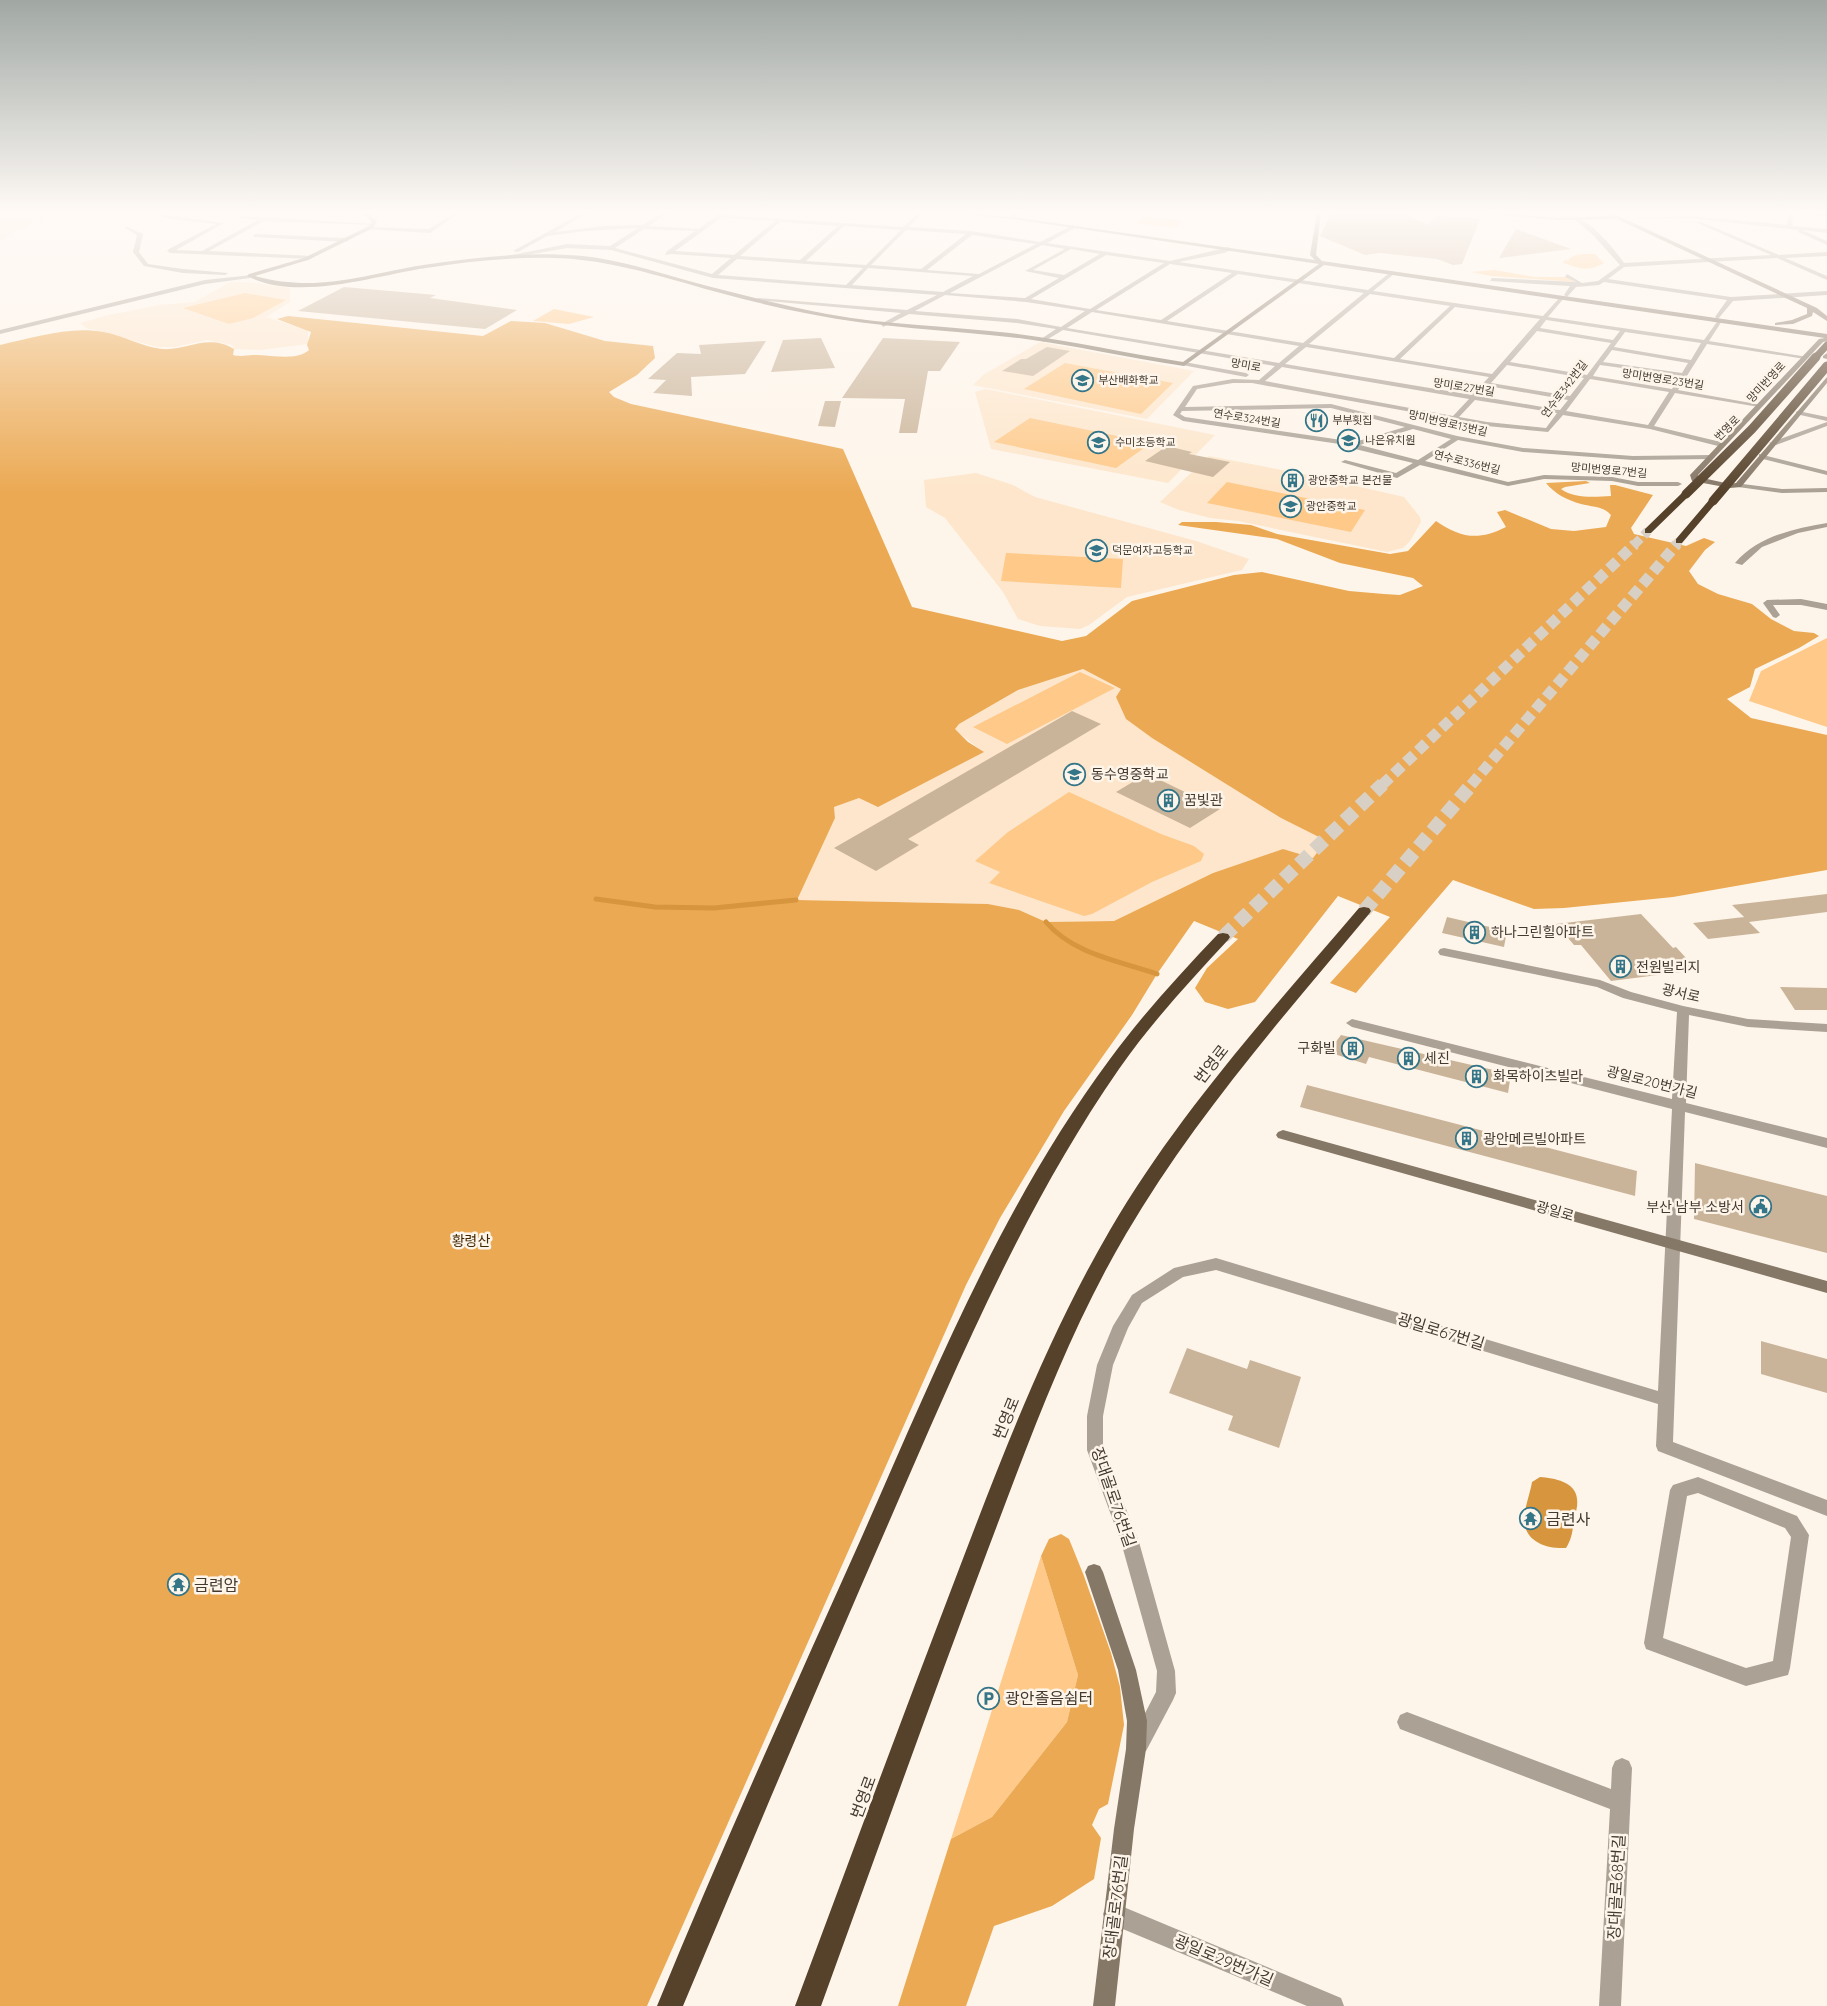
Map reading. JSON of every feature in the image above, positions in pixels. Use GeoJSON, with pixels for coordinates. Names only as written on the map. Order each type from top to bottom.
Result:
{"type":"FeatureCollection","features":[{"type":"Feature","properties":{"kind":"highway","name":"번영로"},"geometry":{"type":"LineString","coordinates":[[1648,532],[1752,429],[1827,345]]}},
{"type":"Feature","properties":{"kind":"highway"},"geometry":{"type":"LineString","coordinates":[[1679,541],[1827,366]]}},
{"type":"Feature","properties":{"kind":"highway","name":"번영로"},"geometry":{"type":"LineString","coordinates":[[808,2006],[906,1737],[1029,1414],[1065,1332],[1119,1230],[1152,1177],[1197,1114],[1249,1048],[1364,911]]}},
{"type":"Feature","properties":{"kind":"highway"},"geometry":{"type":"LineString","coordinates":[[670,2006],[814,1667],[957,1343],[1006,1242],[1037,1184],[1102,1080],[1171,991],[1223,937]]}},
{"type":"Feature","properties":{"kind":"street"},"geometry":{"type":"LineString","coordinates":[[0,332],[104,307]]}},
{"type":"Feature","properties":{"kind":"street"},"geometry":{"type":"LineString","coordinates":[[783,307],[804,312],[883,325],[1011,335],[1139,358],[1184,364],[1262,307]]}},
{"type":"Feature","properties":{"kind":"street","name":"망미로27번길"},"geometry":{"type":"LineString","coordinates":[[841,307],[1017,320],[1650,428],[1722,445]]}},
{"type":"Feature","properties":{"kind":"street"},"geometry":{"type":"LineString","coordinates":[[883,325],[918,307]]}},
{"type":"Feature","properties":{"kind":"street"},"geometry":{"type":"LineString","coordinates":[[1066,307],[1494,376]]}},
{"type":"Feature","properties":{"kind":"street"},"geometry":{"type":"LineString","coordinates":[[1043,340],[1099,307]]}},
{"type":"Feature","properties":{"kind":"street"},"geometry":{"type":"LineString","coordinates":[[1162,322],[1185,307]]}},
{"type":"Feature","properties":{"kind":"street"},"geometry":{"type":"LineString","coordinates":[[1263,380],[1351,307]]}},
{"type":"Feature","properties":{"kind":"street"},"geometry":{"type":"LineString","coordinates":[[1395,360],[1452,307]]}},
{"type":"Feature","properties":{"kind":"street"},"geometry":{"type":"LineString","coordinates":[[1465,307],[1805,356]]}},
{"type":"Feature","properties":{"kind":"street","name":"연수로336번길"},"geometry":{"type":"LineString","coordinates":[[1439,433],[1487,384],[1555,307]]}},
{"type":"Feature","properties":{"kind":"street"},"geometry":{"type":"LineString","coordinates":[[1631,307],[1827,336]]}},
{"type":"Feature","properties":{"kind":"street"},"geometry":{"type":"LineString","coordinates":[[1650,428],[1706,342],[1726,307]]}},
{"type":"Feature","properties":{"kind":"street"},"geometry":{"type":"LineString","coordinates":[[1810,307],[1827,314]]}},
{"type":"Feature","properties":{"kind":"street"},"geometry":{"type":"LineString","coordinates":[[1810,307],[1827,319]]}},
{"type":"Feature","properties":{"kind":"street"},"geometry":{"type":"LineString","coordinates":[[1766,324],[1800,320],[1810,315],[1810,307]]}},
{"type":"Feature","properties":{"kind":"street"},"geometry":{"type":"LineString","coordinates":[[952,330],[973,310]]}},
{"type":"Feature","properties":{"kind":"street"},"geometry":{"type":"LineString","coordinates":[[1718,319],[1766,324],[1827,336]]}},
{"type":"Feature","properties":{"kind":"street"},"geometry":{"type":"LineString","coordinates":[[1534,329],[1614,342]]}},
{"type":"Feature","properties":{"kind":"street","name":"연수로342번길"},"geometry":{"type":"LineString","coordinates":[[1523,439],[1548,430],[1559,412],[1624,330]]}},
{"type":"Feature","properties":{"kind":"street","name":"망미번영로"},"geometry":{"type":"LineString","coordinates":[[1827,336],[1820,340],[1694,475],[1696,478],[1730,486],[1738,485],[1782,491],[1827,490]]}},
{"type":"Feature","properties":{"kind":"street"},"geometry":{"type":"LineString","coordinates":[[1609,348],[1693,362]]}},
{"type":"Feature","properties":{"kind":"street","name":"연수로342번길"},"geometry":{"type":"LineString","coordinates":[[1598,362],[1684,375]]}},
{"type":"Feature","properties":{"kind":"street","name":"망미로"},"geometry":{"type":"LineString","coordinates":[[1184,364],[1263,380]]}},
{"type":"Feature","properties":{"kind":"street","name":"망미번영로23번길"},"geometry":{"type":"LineString","coordinates":[[1505,364],[1759,406]]}},
{"type":"Feature","properties":{"kind":"street"},"geometry":{"type":"LineString","coordinates":[[1558,380],[1564,373]]}},
{"type":"Feature","properties":{"kind":"street"},"geometry":{"type":"LineString","coordinates":[[1738,485],[1827,379]]}},
{"type":"Feature","properties":{"kind":"street"},"geometry":{"type":"LineString","coordinates":[[1182,409],[1195,387],[1228,380],[1263,380],[1271,385],[1454,419],[1523,439]]}},
{"type":"Feature","properties":{"kind":"street"},"geometry":{"type":"LineString","coordinates":[[1487,384],[1570,398]]}},
{"type":"Feature","properties":{"kind":"street"},"geometry":{"type":"LineString","coordinates":[[1545,394],[1552,387]]}},
{"type":"Feature","properties":{"kind":"street","name":"망미번영로13번길"},"geometry":{"type":"LineString","coordinates":[[1182,409],[1331,406],[1457,438],[1523,439],[1633,458],[1711,456]]}},
{"type":"Feature","properties":{"kind":"street","name":"연수로324번길"},"geometry":{"type":"LineString","coordinates":[[1182,409],[1176,415],[1183,419],[1355,444],[1412,426]]}},
{"type":"Feature","properties":{"kind":"street"},"geometry":{"type":"LineString","coordinates":[[1798,413],[1827,419]]}},
{"type":"Feature","properties":{"kind":"street"},"geometry":{"type":"LineString","coordinates":[[1773,443],[1827,424]]}},
{"type":"Feature","properties":{"kind":"street","name":"연수로336번길"},"geometry":{"type":"LineString","coordinates":[[1345,462],[1397,476],[1457,438]]}},
{"type":"Feature","properties":{"kind":"street","name":"연수로336번길"},"geometry":{"type":"LineString","coordinates":[[1355,444],[1358,447],[1508,484]]}},
{"type":"Feature","properties":{"kind":"street"},"geometry":{"type":"LineString","coordinates":[[1762,456],[1827,473]]}},
{"type":"Feature","properties":{"kind":"street","name":"망미번영로7번길"},"geometry":{"type":"LineString","coordinates":[[1508,484],[1544,477],[1612,479],[1638,484],[1678,484]]}},
{"type":"Feature","properties":{"kind":"street"},"geometry":{"type":"LineString","coordinates":[[1739,563],[1759,544],[1796,531],[1827,525]]}},
{"type":"Feature","properties":{"kind":"street"},"geometry":{"type":"LineString","coordinates":[[1776,615],[1768,603],[1801,602],[1827,607]]}},
{"type":"Feature","properties":{"kind":"street","name":"광서로"},"geometry":{"type":"LineString","coordinates":[[1444,952],[1600,984],[1627,995],[1683,1010],[1748,1022],[1827,1028]]}},
{"type":"Feature","properties":{"kind":"street"},"geometry":{"type":"LineString","coordinates":[[1683,1010],[1664,1446],[1827,1508]]}},
{"type":"Feature","properties":{"kind":"street","name":"광일로20번가길"},"geometry":{"type":"LineString","coordinates":[[1352,1023],[1827,1143]]}},
{"type":"Feature","properties":{"kind":"street","name":"광일로"},"geometry":{"type":"LineString","coordinates":[[1282,1134],[1827,1287]]}},
{"type":"Feature","properties":{"kind":"street","name":"광일로67번길"},"geometry":{"type":"LineString","coordinates":[[1216,1264],[1666,1400]]}},
{"type":"Feature","properties":{"kind":"street","name":"장대골로76번길"},"geometry":{"type":"LineString","coordinates":[[1136,1749],[1166,1693],[1166,1670],[1130,1542],[1095,1450],[1095,1416],[1105,1365],[1121,1326],[1137,1299],[1179,1272],[1216,1264]]}},
{"type":"Feature","properties":{"kind":"street"},"geometry":{"type":"LineString","coordinates":[[1698,1485],[1791,1522],[1800,1534],[1781,1668],[1746,1677],[1653,1643],[1679,1490],[1698,1485]]}},
{"type":"Feature","properties":{"kind":"street","name":"장대골로76번길"},"geometry":{"type":"LineString","coordinates":[[1094,1572],[1127,1670],[1137,1721],[1136,1749],[1104,2006]]}},
{"type":"Feature","properties":{"kind":"street"},"geometry":{"type":"LineString","coordinates":[[1407,1722],[1620,1803]]}},
{"type":"Feature","properties":{"kind":"street","name":"장대골로68번길"},"geometry":{"type":"LineString","coordinates":[[1610,2006],[1622,1768]]}},
{"type":"Feature","properties":{"kind":"street","name":"광일로29번가길"},"geometry":{"type":"LineString","coordinates":[[1114,1914],[1333,2006]]}},
{"type":"Feature","properties":{"kind":"shaded area"},"geometry":{"type":"Polygon","coordinates":[[[152,307],[283,307],[266,317],[308,330],[308,344],[261,350],[234,349],[232,345],[207,340],[175,347],[157,347],[86,328],[80,323],[152,307]]]}},
{"type":"Feature","properties":{"kind":"shaded area"},"geometry":{"type":"Polygon","coordinates":[[[274,307],[253,318],[229,324],[183,308],[274,307]]]}},
{"type":"Feature","properties":{"kind":"shaded area"},"geometry":{"type":"Polygon","coordinates":[[[554,309],[594,317],[569,324],[533,321],[554,309]]]}},
{"type":"Feature","properties":{"kind":"shaded area","name":"부산배화학교"},"geometry":{"type":"Polygon","coordinates":[[[1040,342],[1194,371],[1147,419],[973,385],[983,375],[1040,342]]]}},
{"type":"Feature","properties":{"kind":"shaded area"},"geometry":{"type":"Polygon","coordinates":[[[1065,363],[1173,383],[1141,414],[1024,389],[1065,363]]]}},
{"type":"Feature","properties":{"kind":"shaded area","name":"수미초등학교"},"geometry":{"type":"Polygon","coordinates":[[[986,389],[1215,435],[1168,483],[991,449],[975,392],[986,389]]]}},
{"type":"Feature","properties":{"kind":"shaded area"},"geometry":{"type":"Polygon","coordinates":[[[1030,418],[1151,443],[1116,468],[994,442],[1030,418]]]}},
{"type":"Feature","properties":{"kind":"shaded area","name":"광안중학교"},"geometry":{"type":"Polygon","coordinates":[[[1209,456],[1308,475],[1404,497],[1420,517],[1421,522],[1410,541],[1403,548],[1387,552],[1238,521],[1210,518],[1179,510],[1160,502],[1209,456]]]}},
{"type":"Feature","properties":{"kind":"shaded area","name":"덕문여자고등학교"},"geometry":{"type":"Polygon","coordinates":[[[976,473],[1013,485],[1035,497],[1196,541],[1249,559],[1242,570],[1127,597],[1089,625],[1080,629],[1040,626],[1018,619],[1003,592],[945,518],[926,507],[924,480],[976,473]]]}},
{"type":"Feature","properties":{"kind":"shaded area"},"geometry":{"type":"Polygon","coordinates":[[[1227,482],[1365,510],[1351,532],[1207,503],[1227,482]]]}},
{"type":"Feature","properties":{"kind":"shaded area"},"geometry":{"type":"Polygon","coordinates":[[[1006,553],[1123,559],[1121,588],[1001,581],[1006,553]]]}},
{"type":"Feature","properties":{"kind":"shaded area"},"geometry":{"type":"Polygon","coordinates":[[[1827,638],[1827,727],[1749,701],[1761,671],[1827,638]]]}},
{"type":"Feature","properties":{"kind":"shaded area","name":"동수영중학교"},"geometry":{"type":"Polygon","coordinates":[[[1083,669],[1121,689],[1126,719],[1152,738],[1281,818],[1323,838],[1322,846],[1313,858],[1283,849],[1213,873],[1114,921],[1046,922],[1019,910],[988,904],[796,900],[835,818],[834,807],[983,752],[954,729],[959,724],[1018,690],[1083,669]]]}},
{"type":"Feature","properties":{"kind":"shaded area"},"geometry":{"type":"Polygon","coordinates":[[[1080,672],[1115,688],[1007,744],[973,727],[1080,672]]]}},
{"type":"Feature","properties":{"kind":"shaded area"},"geometry":{"type":"Polygon","coordinates":[[[1069,792],[1161,834],[1194,846],[1204,854],[1201,861],[1152,882],[1092,914],[1084,916],[989,883],[1000,872],[975,861],[1008,832],[1069,792]]]}},
{"type":"Feature","properties":{"kind":"shaded area"},"geometry":{"type":"Polygon","coordinates":[[[1540,1477],[1552,1478],[1563,1482],[1569,1485],[1576,1493],[1577,1508],[1573,1530],[1566,1548],[1545,1546],[1533,1539],[1526,1529],[1524,1516],[1532,1482],[1540,1477]]]}},
{"type":"Feature","properties":{"kind":"shaded area"},"geometry":{"type":"Polygon","coordinates":[[[1041,1556],[1078,1675],[1067,1722],[992,1817],[951,1839],[1041,1556]]]}},
{"type":"Feature","properties":{"kind":"green space","name":"황령산"},"geometry":{"type":"Polygon","coordinates":[[[288,316],[483,336],[511,321],[545,323],[605,341],[653,346],[655,358],[637,375],[609,392],[614,397],[631,404],[843,449],[912,607],[1062,641],[1086,636],[1132,601],[1234,575],[1262,572],[1349,591],[1400,595],[1423,586],[1413,578],[1340,563],[1277,539],[1178,525],[1182,522],[1251,525],[1277,534],[1390,554],[1408,551],[1436,521],[1454,531],[1470,536],[1478,536],[1496,531],[1506,527],[1497,512],[1505,510],[1551,529],[1574,531],[1606,527],[1611,515],[1608,512],[1601,508],[1581,504],[1566,498],[1546,483],[1586,481],[1590,483],[1561,489],[1579,496],[1611,496],[1610,485],[1615,485],[1653,495],[1631,528],[1634,534],[1686,546],[1704,538],[1715,542],[1705,550],[1689,571],[1698,584],[1718,594],[1752,604],[1771,619],[1794,631],[1814,633],[1819,636],[1755,669],[1750,687],[1727,699],[1751,718],[1827,735],[1827,870],[1673,897],[1564,908],[1534,909],[1453,880],[1356,993],[1330,983],[1390,917],[1338,896],[1255,1002],[1228,1009],[1205,1002],[1195,988],[1207,968],[1238,939],[1194,921],[1157,974],[1132,1015],[1064,1111],[1000,1218],[966,1285],[647,2006],[0,2006],[0,345],[51,334],[90,331],[103,332],[162,349],[206,342],[224,344],[234,349],[233,355],[239,356],[290,357],[304,354],[309,350],[307,345],[311,332],[277,319],[288,316]],[[1083,669],[1018,690],[959,724],[955,729],[968,742],[984,752],[878,807],[859,798],[834,807],[835,818],[797,900],[988,904],[1019,910],[1046,922],[1114,921],[1213,873],[1283,849],[1313,858],[1322,846],[1323,839],[1281,818],[1152,738],[1126,719],[1116,697],[1121,689],[1083,669]]]}},
{"type":"Feature","properties":{"kind":"green space"},"geometry":{"type":"Polygon","coordinates":[[[1061,1534],[1069,1539],[1111,1653],[1120,1687],[1124,1725],[1108,1804],[1099,1809],[1092,1825],[1101,1838],[1094,1879],[1052,1906],[994,1926],[966,2006],[898,2006],[951,1839],[992,1817],[1067,1722],[1078,1675],[1041,1556],[1049,1539],[1061,1534]]]}},
{"type":"Feature","properties":{"kind":"building"},"geometry":{"type":"Polygon","coordinates":[[[306,307],[492,307],[517,310],[485,329],[298,311],[306,307]]]}},
{"type":"Feature","properties":{"kind":"building"},"geometry":{"type":"Polygon","coordinates":[[[821,338],[835,368],[771,372],[783,340],[821,338]]]}},
{"type":"Feature","properties":{"kind":"building"},"geometry":{"type":"Polygon","coordinates":[[[883,338],[960,342],[940,371],[928,371],[917,433],[899,433],[905,399],[842,398],[883,338]]]}},
{"type":"Feature","properties":{"kind":"building"},"geometry":{"type":"Polygon","coordinates":[[[766,341],[745,374],[691,377],[692,396],[653,393],[666,380],[648,379],[677,353],[701,354],[699,345],[766,341]]]}},
{"type":"Feature","properties":{"kind":"building"},"geometry":{"type":"Polygon","coordinates":[[[1047,347],[1070,351],[1033,376],[1002,371],[1021,359],[1026,359],[1047,347]]]}},
{"type":"Feature","properties":{"kind":"building"},"geometry":{"type":"Polygon","coordinates":[[[825,401],[841,401],[835,427],[818,426],[825,401]]]}},
{"type":"Feature","properties":{"kind":"building"},"geometry":{"type":"Polygon","coordinates":[[[1167,446],[1192,452],[1189,454],[1230,462],[1213,477],[1145,461],[1167,446]]]}},
{"type":"Feature","properties":{"kind":"building","name":"동수영중학교"},"geometry":{"type":"Polygon","coordinates":[[[1072,711],[1101,724],[908,839],[919,845],[876,871],[834,848],[1072,711]]]}},
{"type":"Feature","properties":{"kind":"building","name":"꿈빛관"},"geometry":{"type":"Polygon","coordinates":[[[1146,774],[1220,809],[1190,828],[1116,792],[1146,774]]]}},
{"type":"Feature","properties":{"kind":"building"},"geometry":{"type":"Polygon","coordinates":[[[1827,894],[1827,912],[1749,922],[1732,905],[1827,894]]]}},
{"type":"Feature","properties":{"kind":"building"},"geometry":{"type":"Polygon","coordinates":[[[1641,914],[1697,970],[1611,981],[1581,945],[1574,945],[1556,924],[1641,914]]]}},
{"type":"Feature","properties":{"kind":"building","name":"하나그린힐아파트"},"geometry":{"type":"Polygon","coordinates":[[[1447,917],[1507,931],[1504,947],[1442,933],[1447,917]]]}},
{"type":"Feature","properties":{"kind":"building"},"geometry":{"type":"Polygon","coordinates":[[[1744,917],[1760,933],[1708,939],[1693,923],[1744,917]]]}},
{"type":"Feature","properties":{"kind":"building"},"geometry":{"type":"Polygon","coordinates":[[[1780,987],[1827,988],[1827,1010],[1795,1010],[1780,987]]]}},
{"type":"Feature","properties":{"kind":"building"},"geometry":{"type":"Polygon","coordinates":[[[1341,1035],[1511,1074],[1508,1093],[1369,1057],[1366,1064],[1328,1052],[1341,1035]]]}},
{"type":"Feature","properties":{"kind":"building","name":"광안메르빌아파트"},"geometry":{"type":"Polygon","coordinates":[[[1307,1085],[1637,1171],[1635,1196],[1300,1107],[1307,1085]]]}},
{"type":"Feature","properties":{"kind":"building","name":"부산 남부 소방서"},"geometry":{"type":"Polygon","coordinates":[[[1695,1163],[1827,1196],[1827,1253],[1694,1219],[1695,1163]]]}},
{"type":"Feature","properties":{"kind":"building"},"geometry":{"type":"Polygon","coordinates":[[[1761,1341],[1827,1359],[1827,1393],[1761,1374],[1761,1341]]]}},
{"type":"Feature","properties":{"kind":"building"},"geometry":{"type":"Polygon","coordinates":[[[1187,1348],[1247,1369],[1250,1360],[1301,1377],[1279,1448],[1228,1430],[1233,1416],[1169,1393],[1187,1348]]]}},
{"type":"Feature","properties":{"kind":"waterway"},"geometry":{"type":"LineString","coordinates":[[596,899],[655,907],[714,908],[796,900]]}},
{"type":"Feature","properties":{"kind":"waterway"},"geometry":{"type":"LineString","coordinates":[[1046,922],[1069,942],[1083,949],[1157,974]]}},
{"type":"Feature","properties":{"kind":"tunnel"},"geometry":{"type":"LineString","coordinates":[[1635,544],[1648,531]]}},
{"type":"Feature","properties":{"kind":"tunnel"},"geometry":{"type":"LineString","coordinates":[[1676,545],[1679,541]]}},
{"type":"Feature","properties":{"kind":"tunnel"},"geometry":{"type":"LineString","coordinates":[[1382,785],[1635,544]]}},
{"type":"Feature","properties":{"kind":"tunnel"},"geometry":{"type":"LineString","coordinates":[[1471,785],[1677,544]]}},
{"type":"Feature","properties":{"kind":"tunnel"},"geometry":{"type":"LineString","coordinates":[[1223,937],[1383,784]]}},
{"type":"Feature","properties":{"kind":"tunnel"},"geometry":{"type":"LineString","coordinates":[[1364,911],[1472,784]]}},
{"type":"Feature","properties":{"kind":"place","name":"부산배화학교"},"geometry":{"type":"Point","coordinates":[1082,380]}},
{"type":"Feature","properties":{"kind":"place","name":"부부횟집"},"geometry":{"type":"Point","coordinates":[1316,420]}},
{"type":"Feature","properties":{"kind":"place","name":"나은유치원"},"geometry":{"type":"Point","coordinates":[1349,440]}},
{"type":"Feature","properties":{"kind":"place","name":"수미초등학교"},"geometry":{"type":"Point","coordinates":[1099,442]}},
{"type":"Feature","properties":{"kind":"place","name":"광안중학교 본건물"},"geometry":{"type":"Point","coordinates":[1292,480]}},
{"type":"Feature","properties":{"kind":"place","name":"광안중학교"},"geometry":{"type":"Point","coordinates":[1290,506]}},
{"type":"Feature","properties":{"kind":"place","name":"덕문여자고등학교"},"geometry":{"type":"Point","coordinates":[1096,550]}},
{"type":"Feature","properties":{"kind":"place","name":"동수영중학교"},"geometry":{"type":"Point","coordinates":[1075,774]}},
{"type":"Feature","properties":{"kind":"place","name":"꿈빛관"},"geometry":{"type":"Point","coordinates":[1168,800]}},
{"type":"Feature","properties":{"kind":"place","name":"하나그린힐아파트"},"geometry":{"type":"Point","coordinates":[1475,932]}},
{"type":"Feature","properties":{"kind":"place","name":"전원빌리지"},"geometry":{"type":"Point","coordinates":[1620,967]}},
{"type":"Feature","properties":{"kind":"place","name":"구화빌"},"geometry":{"type":"Point","coordinates":[1352,1048]}},
{"type":"Feature","properties":{"kind":"place","name":"세진"},"geometry":{"type":"Point","coordinates":[1408,1058]}},
{"type":"Feature","properties":{"kind":"place","name":"화목하이츠빌라"},"geometry":{"type":"Point","coordinates":[1477,1076]}},
{"type":"Feature","properties":{"kind":"place","name":"광안메르빌아파트"},"geometry":{"type":"Point","coordinates":[1467,1139]}},
{"type":"Feature","properties":{"kind":"place","name":"부산 남부 소방서"},"geometry":{"type":"Point","coordinates":[1760,1207]}},
{"type":"Feature","properties":{"kind":"place","name":"금련사"},"geometry":{"type":"Point","coordinates":[1530,1519]}},
{"type":"Feature","properties":{"kind":"place","name":"금련암"},"geometry":{"type":"Point","coordinates":[178,1585]}},
{"type":"Feature","properties":{"kind":"place","name":"광안졸음쉼터"},"geometry":{"type":"Point","coordinates":[989,1698]}}]}
